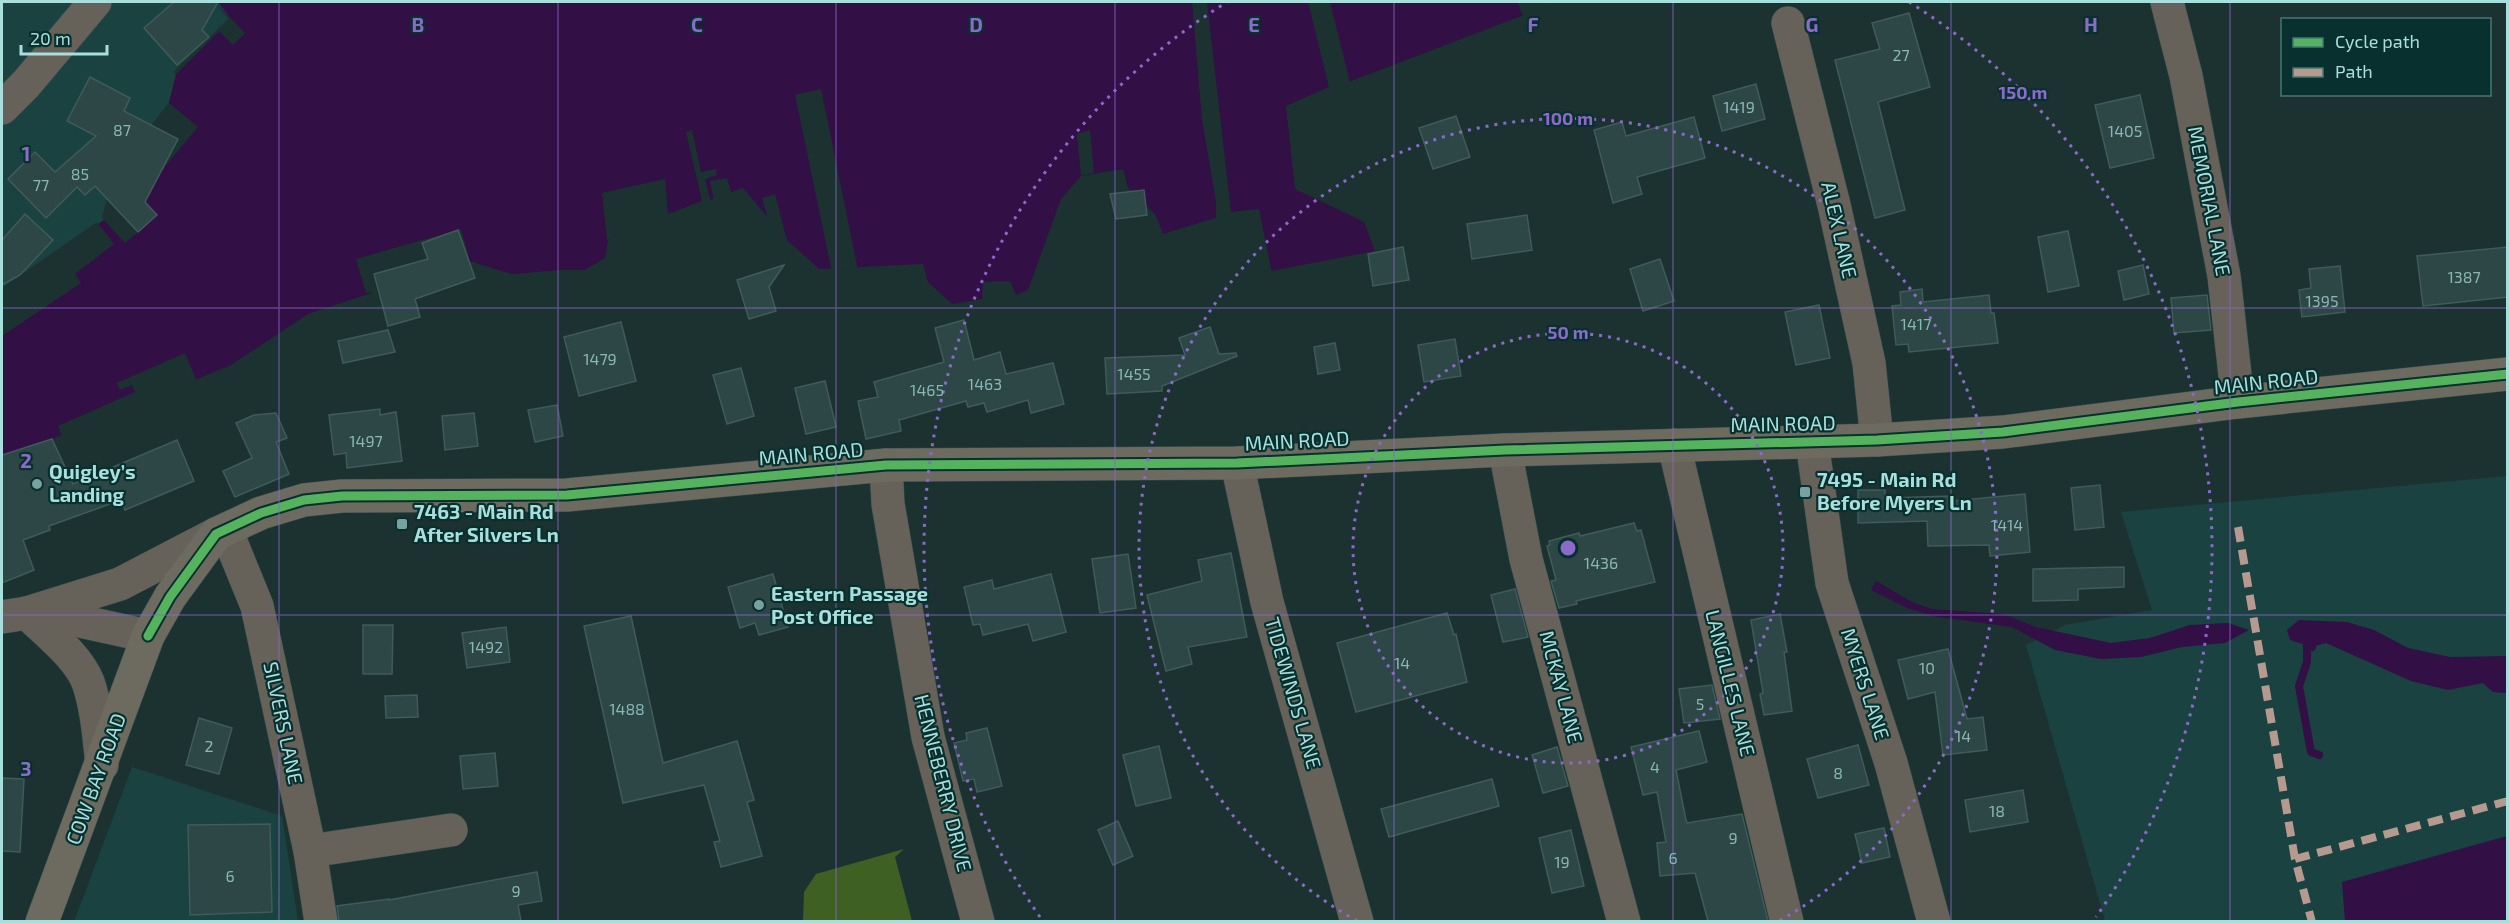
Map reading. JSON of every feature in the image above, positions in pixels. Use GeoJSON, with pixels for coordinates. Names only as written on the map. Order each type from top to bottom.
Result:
{"type":"FeatureCollection","features":[{"type":"Feature","properties":{"kind":"main road","name":"MAIN ROAD"},"geometry":{"type":"LineString","coordinates":[[148,636],[170,597],[221,532],[261,513],[304,500],[342,496],[567,495],[886,465],[1237,463],[1505,450],[1877,440],[2003,432],[2238,402],[2508,374]]}},
{"type":"Feature","properties":{"kind":"main road","name":"COW BAY ROAD"},"geometry":{"type":"LineString","coordinates":[[42,921],[102,765],[148,636]]}},
{"type":"Feature","properties":{"kind":"street"},"geometry":{"type":"LineString","coordinates":[[2,108],[26,84],[95,2]]}},
{"type":"Feature","properties":{"kind":"street","name":"MEMORIAL LANE"},"geometry":{"type":"LineString","coordinates":[[2167,2],[2186,76],[2224,276],[2238,402]]}},
{"type":"Feature","properties":{"kind":"street","name":"ALEX LANE"},"geometry":{"type":"LineString","coordinates":[[1788,23],[1834,205],[1866,352],[1877,440]]}},
{"type":"Feature","properties":{"kind":"street","name":"MYERS LANE"},"geometry":{"type":"LineString","coordinates":[[1812,442],[1832,583],[1891,763],[1934,921]]}},
{"type":"Feature","properties":{"kind":"street","name":"LANGILLES LANE"},"geometry":{"type":"LineString","coordinates":[[1674,445],[1787,921]]}},
{"type":"Feature","properties":{"kind":"street","name":"MCKAY LANE"},"geometry":{"type":"LineString","coordinates":[[1505,450],[1526,559],[1624,921]]}},
{"type":"Feature","properties":{"kind":"street","name":"TIDEWINDS LANE"},"geometry":{"type":"LineString","coordinates":[[1237,463],[1267,602],[1357,921]]}},
{"type":"Feature","properties":{"kind":"street","name":"HENNEBERRY DRIVE"},"geometry":{"type":"LineString","coordinates":[[886,465],[888,504],[928,737],[978,921]]}},
{"type":"Feature","properties":{"kind":"street"},"geometry":{"type":"LineString","coordinates":[[14,615],[120,584],[221,532]]}},
{"type":"Feature","properties":{"kind":"street","name":"SILVERS LANE"},"geometry":{"type":"LineString","coordinates":[[221,532],[257,606],[310,851],[321,921]]}},
{"type":"Feature","properties":{"kind":"street"},"geometry":{"type":"LineString","coordinates":[[14,615],[102,624],[148,636]]}},
{"type":"Feature","properties":{"kind":"street"},"geometry":{"type":"LineString","coordinates":[[14,615],[73,659],[87,682],[97,726],[102,765]]}},
{"type":"Feature","properties":{"kind":"street"},"geometry":{"type":"LineString","coordinates":[[310,851],[451,830]]}},
{"type":"Feature","properties":{"kind":"shaded area"},"geometry":{"type":"Polygon","coordinates":[[[2,2],[218,2],[232,19],[176,74],[169,103],[124,160],[104,220],[2,292],[2,2]]]}},
{"type":"Feature","properties":{"kind":"shaded area"},"geometry":{"type":"Polygon","coordinates":[[[218,2],[1558,2],[1286,106],[1296,189],[1364,222],[1375,251],[1271,271],[1259,210],[1231,213],[1163,234],[1155,214],[1128,188],[1123,169],[1081,176],[1061,199],[1028,290],[1016,295],[1010,281],[983,282],[982,299],[952,304],[928,282],[923,264],[819,269],[788,241],[743,188],[608,240],[605,258],[585,270],[512,274],[469,261],[308,314],[231,365],[52,439],[2,455],[2,292],[104,220],[117,171],[169,103],[176,74],[231,19],[218,2]]]}},
{"type":"Feature","properties":{"kind":"shaded area"},"geometry":{"type":"Polygon","coordinates":[[[2507,476],[2507,921],[2105,921],[2026,645],[2065,625],[2152,610],[2121,512],[2507,476]]]}},
{"type":"Feature","properties":{"kind":"shaded area"},"geometry":{"type":"Polygon","coordinates":[[[1876,581],[1912,602],[1932,609],[2003,614],[2036,627],[2111,643],[2150,638],[2190,625],[2228,623],[2249,630],[2225,643],[2182,647],[2141,657],[2101,659],[2055,650],[2012,627],[1932,616],[1907,608],[1871,590],[1876,581]]]}},
{"type":"Feature","properties":{"kind":"shaded area"},"geometry":{"type":"Polygon","coordinates":[[[2299,620],[2347,622],[2374,630],[2408,648],[2450,657],[2507,656],[2507,693],[2493,692],[2483,683],[2448,690],[2411,681],[2326,643],[2312,647],[2290,640],[2287,630],[2299,620]]]}},
{"type":"Feature","properties":{"kind":"shaded area"},"geometry":{"type":"Polygon","coordinates":[[[132,767],[282,816],[298,921],[74,922],[132,767]]]}},
{"type":"Feature","properties":{"kind":"shaded area"},"geometry":{"type":"Polygon","coordinates":[[[2507,836],[2507,921],[2345,921],[2342,882],[2507,836]]]}},
{"type":"Feature","properties":{"kind":"green space"},"geometry":{"type":"Polygon","coordinates":[[[904,849],[895,857],[912,921],[803,921],[804,892],[816,874],[904,849]]]}},
{"type":"Feature","properties":{"kind":"pier"},"geometry":{"type":"Polygon","coordinates":[[[215,2],[245,33],[233,45],[219,31],[176,74],[173,72],[228,19],[215,2]]]}},
{"type":"Feature","properties":{"kind":"pier"},"geometry":{"type":"Polygon","coordinates":[[[1192,2],[1207,2],[1231,212],[1259,209],[1272,274],[1268,272],[1257,213],[1216,220],[1216,202],[1202,119],[1192,2]]]}},
{"type":"Feature","properties":{"kind":"pier"},"geometry":{"type":"Polygon","coordinates":[[[1308,2],[1330,2],[1350,82],[1372,76],[1289,108],[1298,187],[1361,216],[1358,218],[1295,189],[1286,106],[1329,87],[1308,2]]]}},
{"type":"Feature","properties":{"kind":"pier"},"geometry":{"type":"Polygon","coordinates":[[[1518,2],[1561,2],[1523,18],[1518,2]]]}},
{"type":"Feature","properties":{"kind":"pier"},"geometry":{"type":"Polygon","coordinates":[[[821,89],[858,270],[832,272],[795,95],[821,89]]]}},
{"type":"Feature","properties":{"kind":"pier"},"geometry":{"type":"Polygon","coordinates":[[[169,103],[198,127],[162,170],[124,160],[169,103]]]}},
{"type":"Feature","properties":{"kind":"pier"},"geometry":{"type":"Polygon","coordinates":[[[692,130],[701,172],[716,169],[717,175],[705,179],[711,203],[633,233],[607,240],[602,193],[665,179],[668,214],[702,201],[686,132],[692,130]]]}},
{"type":"Feature","properties":{"kind":"pier"},"geometry":{"type":"Polygon","coordinates":[[[1090,130],[1094,173],[1081,176],[1077,134],[1090,130]]]}},
{"type":"Feature","properties":{"kind":"pier"},"geometry":{"type":"Polygon","coordinates":[[[113,174],[157,215],[125,243],[102,218],[113,174]]]}},
{"type":"Feature","properties":{"kind":"pier"},"geometry":{"type":"Polygon","coordinates":[[[727,178],[732,195],[714,201],[710,181],[727,178]]]}},
{"type":"Feature","properties":{"kind":"pier"},"geometry":{"type":"Polygon","coordinates":[[[775,194],[789,246],[769,223],[762,198],[775,194]]]}},
{"type":"Feature","properties":{"kind":"pier"},"geometry":{"type":"Polygon","coordinates":[[[97,222],[114,244],[75,274],[81,283],[2,336],[2,288],[97,222]]]}},
{"type":"Feature","properties":{"kind":"pier"},"geometry":{"type":"Polygon","coordinates":[[[461,229],[471,265],[372,296],[371,292],[366,293],[356,259],[461,229]]]}},
{"type":"Feature","properties":{"kind":"pier"},"geometry":{"type":"Polygon","coordinates":[[[185,353],[197,382],[63,438],[58,426],[135,392],[132,385],[120,390],[117,383],[185,353]]]}},
{"type":"Feature","properties":{"kind":"building"},"geometry":{"type":"Polygon","coordinates":[[[174,2],[218,2],[202,30],[209,37],[177,65],[144,28],[174,2]]]}},
{"type":"Feature","properties":{"kind":"building"},"geometry":{"type":"Polygon","coordinates":[[[1909,13],[1930,87],[1878,102],[1905,210],[1875,218],[1835,60],[1880,49],[1872,23],[1909,13]]]}},
{"type":"Feature","properties":{"kind":"building"},"geometry":{"type":"Polygon","coordinates":[[[90,77],[130,98],[124,111],[178,139],[145,202],[157,215],[138,232],[95,186],[85,195],[77,187],[46,218],[8,179],[35,152],[55,172],[96,136],[67,121],[90,77]]]}},
{"type":"Feature","properties":{"kind":"building"},"geometry":{"type":"Polygon","coordinates":[[[1756,84],[1765,119],[1722,131],[1713,96],[1756,84]]]}},
{"type":"Feature","properties":{"kind":"building"},"geometry":{"type":"Polygon","coordinates":[[[2140,95],[2154,158],[2110,168],[2095,105],[2140,95]]]}},
{"type":"Feature","properties":{"kind":"building"},"geometry":{"type":"Polygon","coordinates":[[[1456,116],[1470,157],[1433,169],[1419,128],[1456,116]]]}},
{"type":"Feature","properties":{"kind":"building"},"geometry":{"type":"Polygon","coordinates":[[[1694,117],[1705,158],[1637,177],[1642,194],[1613,203],[1594,130],[1622,122],[1626,136],[1694,117]]]}},
{"type":"Feature","properties":{"kind":"building"},"geometry":{"type":"Polygon","coordinates":[[[1144,190],[1147,215],[1116,219],[1110,194],[1144,190]]]}},
{"type":"Feature","properties":{"kind":"building"},"geometry":{"type":"Polygon","coordinates":[[[25,214],[53,240],[20,275],[2,285],[2,240],[25,214]]]}},
{"type":"Feature","properties":{"kind":"building"},"geometry":{"type":"Polygon","coordinates":[[[1527,215],[1532,250],[1472,259],[1467,224],[1527,215]]]}},
{"type":"Feature","properties":{"kind":"building"},"geometry":{"type":"Polygon","coordinates":[[[458,230],[475,278],[415,299],[420,317],[388,326],[374,274],[428,259],[422,243],[458,230]]]}},
{"type":"Feature","properties":{"kind":"building"},"geometry":{"type":"Polygon","coordinates":[[[2068,231],[2079,286],[2048,292],[2038,237],[2068,231]]]}},
{"type":"Feature","properties":{"kind":"building"},"geometry":{"type":"Polygon","coordinates":[[[1403,247],[1409,280],[1373,286],[1368,254],[1403,247]]]}},
{"type":"Feature","properties":{"kind":"building"},"geometry":{"type":"Polygon","coordinates":[[[2508,247],[2508,297],[2423,306],[2417,256],[2508,247]]]}},
{"type":"Feature","properties":{"kind":"building"},"geometry":{"type":"Polygon","coordinates":[[[1660,259],[1674,301],[1643,311],[1630,269],[1660,259]]]}},
{"type":"Feature","properties":{"kind":"building"},"geometry":{"type":"Polygon","coordinates":[[[784,265],[769,287],[776,311],[749,319],[737,280],[784,265]]]}},
{"type":"Feature","properties":{"kind":"building"},"geometry":{"type":"Polygon","coordinates":[[[2143,265],[2149,294],[2124,300],[2118,271],[2143,265]]]}},
{"type":"Feature","properties":{"kind":"building"},"geometry":{"type":"Polygon","coordinates":[[[2340,266],[2345,312],[2302,317],[2299,290],[2311,288],[2309,269],[2340,266]]]}},
{"type":"Feature","properties":{"kind":"building"},"geometry":{"type":"Polygon","coordinates":[[[1922,289],[1923,302],[1989,295],[1998,343],[1909,352],[1908,344],[1896,345],[1892,306],[1901,305],[1900,292],[1922,289]]]}},
{"type":"Feature","properties":{"kind":"building"},"geometry":{"type":"Polygon","coordinates":[[[2207,295],[2211,330],[2174,333],[2171,298],[2207,295]]]}},
{"type":"Feature","properties":{"kind":"building"},"geometry":{"type":"Polygon","coordinates":[[[1819,305],[1830,358],[1796,365],[1785,312],[1819,305]]]}},
{"type":"Feature","properties":{"kind":"building"},"geometry":{"type":"Polygon","coordinates":[[[964,320],[974,360],[1000,352],[1006,374],[1053,363],[1064,404],[1031,413],[1028,400],[987,412],[984,403],[968,407],[966,401],[899,420],[901,431],[866,439],[858,401],[878,397],[874,382],[944,362],[935,328],[964,320]]]}},
{"type":"Feature","properties":{"kind":"building"},"geometry":{"type":"Polygon","coordinates":[[[621,322],[636,381],[579,396],[564,337],[621,322]]]}},
{"type":"Feature","properties":{"kind":"building"},"geometry":{"type":"Polygon","coordinates":[[[1210,327],[1219,354],[1236,353],[1237,356],[1162,386],[1162,391],[1107,394],[1105,358],[1185,355],[1179,338],[1210,327]]]}},
{"type":"Feature","properties":{"kind":"building"},"geometry":{"type":"Polygon","coordinates":[[[388,330],[395,352],[343,363],[338,341],[388,330]]]}},
{"type":"Feature","properties":{"kind":"building"},"geometry":{"type":"Polygon","coordinates":[[[1455,339],[1461,376],[1424,382],[1418,345],[1455,339]]]}},
{"type":"Feature","properties":{"kind":"building"},"geometry":{"type":"Polygon","coordinates":[[[1335,343],[1340,370],[1318,374],[1314,347],[1335,343]]]}},
{"type":"Feature","properties":{"kind":"building"},"geometry":{"type":"Polygon","coordinates":[[[741,368],[754,416],[727,424],[713,375],[741,368]]]}},
{"type":"Feature","properties":{"kind":"building"},"geometry":{"type":"Polygon","coordinates":[[[825,381],[836,427],[806,434],[795,388],[825,381]]]}},
{"type":"Feature","properties":{"kind":"building"},"geometry":{"type":"Polygon","coordinates":[[[557,405],[563,436],[535,442],[528,410],[557,405]]]}},
{"type":"Feature","properties":{"kind":"building"},"geometry":{"type":"Polygon","coordinates":[[[380,409],[380,415],[396,412],[402,461],[347,468],[346,453],[334,455],[329,415],[380,409]]]}},
{"type":"Feature","properties":{"kind":"building"},"geometry":{"type":"Polygon","coordinates":[[[276,413],[287,438],[276,442],[289,474],[235,497],[223,471],[252,458],[236,423],[254,415],[276,413]]]}},
{"type":"Feature","properties":{"kind":"building"},"geometry":{"type":"Polygon","coordinates":[[[474,413],[478,446],[445,450],[442,416],[474,413]]]}},
{"type":"Feature","properties":{"kind":"building","name":"Quigley’s Landing"},"geometry":{"type":"Polygon","coordinates":[[[52,439],[73,484],[177,440],[194,481],[125,510],[121,500],[49,526],[50,530],[23,540],[34,570],[2,583],[2,455],[52,439]]]}},
{"type":"Feature","properties":{"kind":"building"},"geometry":{"type":"Polygon","coordinates":[[[2100,485],[2104,527],[2075,530],[2071,488],[2100,485]]]}},
{"type":"Feature","properties":{"kind":"building"},"geometry":{"type":"Polygon","coordinates":[[[1858,490],[1885,490],[1885,498],[1952,496],[1952,501],[2025,494],[2030,552],[1990,556],[1989,545],[1928,546],[1927,521],[1858,523],[1858,490]]]}},
{"type":"Feature","properties":{"kind":"building"},"geometry":{"type":"Polygon","coordinates":[[[1634,523],[1637,531],[1641,530],[1655,582],[1576,601],[1577,604],[1559,608],[1551,581],[1556,580],[1547,546],[1550,545],[1549,541],[1634,523]]]}},
{"type":"Feature","properties":{"kind":"building"},"geometry":{"type":"Polygon","coordinates":[[[1231,553],[1247,637],[1188,647],[1192,664],[1166,671],[1147,595],[1202,581],[1198,560],[1231,553]]]}},
{"type":"Feature","properties":{"kind":"building"},"geometry":{"type":"Polygon","coordinates":[[[1128,554],[1136,608],[1100,613],[1092,559],[1128,554]]]}},
{"type":"Feature","properties":{"kind":"building"},"geometry":{"type":"Polygon","coordinates":[[[2124,567],[2124,587],[2078,589],[2078,600],[2033,601],[2033,569],[2124,567]]]}},
{"type":"Feature","properties":{"kind":"building"},"geometry":{"type":"Polygon","coordinates":[[[773,574],[788,627],[759,635],[755,623],[740,628],[728,587],[773,574]]]}},
{"type":"Feature","properties":{"kind":"building"},"geometry":{"type":"Polygon","coordinates":[[[1051,574],[1066,632],[1033,641],[1028,624],[983,635],[980,624],[973,625],[964,587],[992,580],[994,589],[1051,574]]]}},
{"type":"Feature","properties":{"kind":"building"},"geometry":{"type":"Polygon","coordinates":[[[1515,589],[1528,637],[1503,642],[1491,595],[1515,589]]]}},
{"type":"Feature","properties":{"kind":"building"},"geometry":{"type":"Polygon","coordinates":[[[1447,613],[1454,635],[1456,634],[1467,682],[1356,712],[1337,643],[1447,613]]]}},
{"type":"Feature","properties":{"kind":"building"},"geometry":{"type":"Polygon","coordinates":[[[1780,614],[1787,652],[1784,652],[1792,711],[1764,715],[1760,694],[1763,693],[1751,620],[1780,614]]]}},
{"type":"Feature","properties":{"kind":"building"},"geometry":{"type":"Polygon","coordinates":[[[631,616],[663,763],[737,741],[754,800],[747,802],[762,856],[721,867],[714,842],[720,841],[704,785],[623,803],[584,626],[631,616]]]}},
{"type":"Feature","properties":{"kind":"building"},"geometry":{"type":"Polygon","coordinates":[[[363,625],[393,625],[392,674],[363,674],[363,625]]]}},
{"type":"Feature","properties":{"kind":"building"},"geometry":{"type":"Polygon","coordinates":[[[506,627],[510,662],[467,668],[462,633],[506,627]]]}},
{"type":"Feature","properties":{"kind":"building"},"geometry":{"type":"Polygon","coordinates":[[[1948,649],[1967,719],[1983,717],[1987,750],[1943,755],[1935,692],[1908,699],[1898,660],[1948,649]]]}},
{"type":"Feature","properties":{"kind":"building"},"geometry":{"type":"Polygon","coordinates":[[[1712,685],[1720,719],[1684,723],[1679,689],[1712,685]]]}},
{"type":"Feature","properties":{"kind":"building"},"geometry":{"type":"Polygon","coordinates":[[[417,695],[418,717],[386,718],[385,696],[417,695]]]}},
{"type":"Feature","properties":{"kind":"building"},"geometry":{"type":"Polygon","coordinates":[[[199,718],[232,728],[219,774],[186,765],[199,718]]]}},
{"type":"Feature","properties":{"kind":"building"},"geometry":{"type":"Polygon","coordinates":[[[987,728],[1002,786],[977,792],[974,779],[963,781],[954,743],[967,740],[966,733],[987,728]]]}},
{"type":"Feature","properties":{"kind":"building"},"geometry":{"type":"Polygon","coordinates":[[[1699,731],[1707,762],[1676,770],[1687,823],[1742,814],[1768,921],[1708,921],[1695,873],[1660,876],[1657,843],[1666,842],[1657,792],[1643,795],[1631,747],[1699,731]]]}},
{"type":"Feature","properties":{"kind":"building"},"geometry":{"type":"Polygon","coordinates":[[[1858,745],[1869,785],[1818,798],[1807,759],[1858,745]]]}},
{"type":"Feature","properties":{"kind":"building"},"geometry":{"type":"Polygon","coordinates":[[[1159,746],[1171,798],[1136,806],[1123,755],[1159,746]]]}},
{"type":"Feature","properties":{"kind":"building"},"geometry":{"type":"Polygon","coordinates":[[[1557,747],[1568,786],[1543,793],[1532,755],[1557,747]]]}},
{"type":"Feature","properties":{"kind":"building"},"geometry":{"type":"Polygon","coordinates":[[[495,753],[498,786],[463,789],[460,756],[495,753]]]}},
{"type":"Feature","properties":{"kind":"building"},"geometry":{"type":"Polygon","coordinates":[[[2,778],[24,779],[20,852],[2,851],[2,778]]]}},
{"type":"Feature","properties":{"kind":"building"},"geometry":{"type":"Polygon","coordinates":[[[1492,779],[1499,806],[1389,837],[1381,809],[1492,779]]]}},
{"type":"Feature","properties":{"kind":"building"},"geometry":{"type":"Polygon","coordinates":[[[2023,790],[2028,822],[1970,832],[1965,800],[2023,790]]]}},
{"type":"Feature","properties":{"kind":"building"},"geometry":{"type":"Polygon","coordinates":[[[1118,821],[1133,856],[1113,865],[1098,830],[1118,821]]]}},
{"type":"Feature","properties":{"kind":"building"},"geometry":{"type":"Polygon","coordinates":[[[270,824],[272,912],[190,915],[188,825],[270,824]]]}},
{"type":"Feature","properties":{"kind":"building"},"geometry":{"type":"Polygon","coordinates":[[[1884,828],[1890,857],[1862,863],[1855,834],[1884,828]]]}},
{"type":"Feature","properties":{"kind":"building"},"geometry":{"type":"Polygon","coordinates":[[[1571,830],[1584,886],[1552,893],[1539,838],[1571,830]]]}},
{"type":"Feature","properties":{"kind":"building"},"geometry":{"type":"Polygon","coordinates":[[[537,872],[542,901],[518,905],[521,921],[339,921],[337,906],[389,900],[537,872]]]}},
{"type":"Feature","properties":{"kind":"waterway"},"geometry":{"type":"LineString","coordinates":[[2312,647],[2307,645],[2307,662],[2299,686],[2311,752],[2319,755]]}},
{"type":"Feature","properties":{"kind":"marked path"},"geometry":{"type":"LineString","coordinates":[[2238,527],[2295,859],[2312,922]]}},
{"type":"Feature","properties":{"kind":"marked path"},"geometry":{"type":"LineString","coordinates":[[2295,859],[2508,801]]}},
{"type":"Feature","properties":{"kind":"cycle path"},"geometry":{"type":"LineString","coordinates":[[148,636],[170,597],[216,534],[261,513],[304,500],[342,496],[567,495],[886,465],[1237,463],[1505,450],[1877,440],[2003,432],[2238,402],[2508,374]]}},
{"type":"Feature","properties":{"kind":"place","name":"Quigley’s Landing"},"geometry":{"type":"Point","coordinates":[37,484]}},
{"type":"Feature","properties":{"kind":"place","name":"7495 - Main Rd Before Myers Ln"},"geometry":{"type":"Point","coordinates":[1805,492]}},
{"type":"Feature","properties":{"kind":"place","name":"7463 - Main Rd After Silvers Ln"},"geometry":{"type":"Point","coordinates":[402,524]}},
{"type":"Feature","properties":{"kind":"place","name":"Eastern Passage Post Office"},"geometry":{"type":"Point","coordinates":[759,605]}}]}
